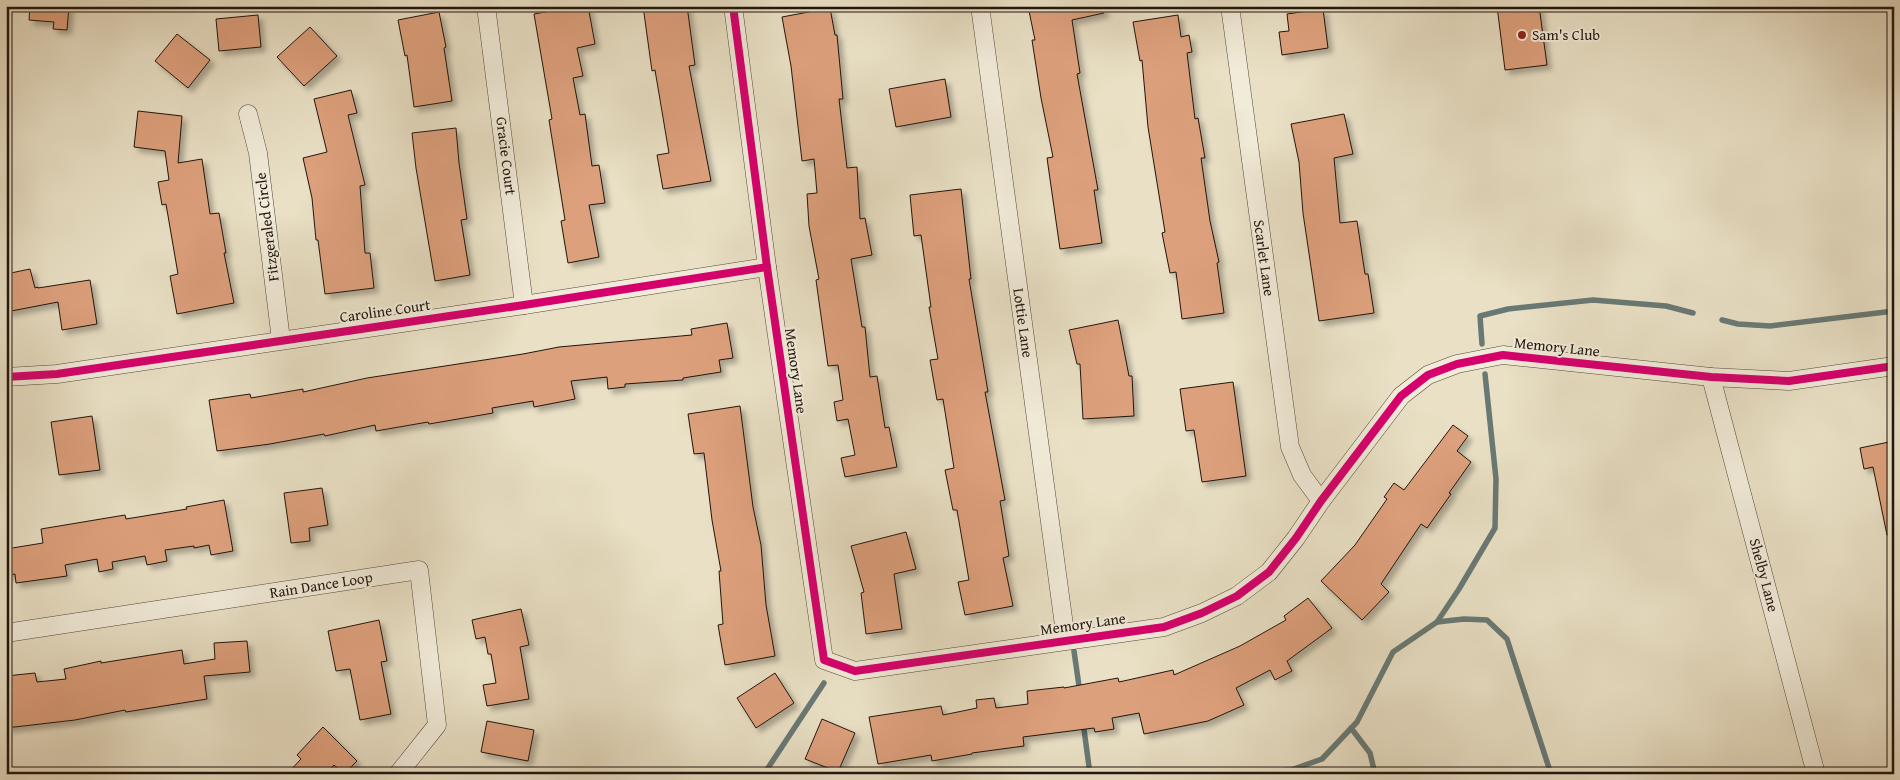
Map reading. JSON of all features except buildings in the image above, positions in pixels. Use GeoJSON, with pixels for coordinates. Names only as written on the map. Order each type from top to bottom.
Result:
{"type":"FeatureCollection","features":[{"type":"Feature","properties":{"kind":"street","name":"Gracie Court"},"geometry":{"type":"LineString","coordinates":[[486,6],[524,305]]}},
{"type":"Feature","properties":{"kind":"street","name":"Memory Lane"},"geometry":{"type":"LineString","coordinates":[[733,6],[767,267],[824,660],[855,671],[1164,627],[1202,613],[1236,596],[1269,572],[1400,396],[1428,375],[1456,364],[1503,355],[1711,377],[1789,381],[1894,366]]}},
{"type":"Feature","properties":{"kind":"street","name":"Lottie Lane"},"geometry":{"type":"LineString","coordinates":[[980,6],[1066,640]]}},
{"type":"Feature","properties":{"kind":"street","name":"Scarlet Lane"},"geometry":{"type":"LineString","coordinates":[[1230,6],[1290,447],[1302,475],[1321,501]]}},
{"type":"Feature","properties":{"kind":"street","name":"Fitzgeraled Circle"},"geometry":{"type":"LineString","coordinates":[[248,114],[258,153],[280,340]]}},
{"type":"Feature","properties":{"kind":"street","name":"Caroline Court"},"geometry":{"type":"LineString","coordinates":[[6,377],[57,374],[767,267]]}},
{"type":"Feature","properties":{"kind":"street","name":"Shelby Lane"},"geometry":{"type":"LineString","coordinates":[[1711,377],[1816,774]]}},
{"type":"Feature","properties":{"kind":"street","name":"Rain Dance Loop"},"geometry":{"type":"LineString","coordinates":[[6,633],[419,570],[437,725],[398,774]]}},
{"type":"Feature","properties":{"kind":"waterway"},"geometry":{"type":"LineString","coordinates":[[1482,344],[1480,316],[1508,309],[1593,300],[1666,306],[1693,313]]}},
{"type":"Feature","properties":{"kind":"waterway"},"geometry":{"type":"LineString","coordinates":[[1722,320],[1738,324],[1770,326],[1894,311]]}},
{"type":"Feature","properties":{"kind":"waterway"},"geometry":{"type":"LineString","coordinates":[[1239,774],[1291,770],[1322,759],[1357,722],[1393,652],[1437,622],[1459,589],[1495,528],[1496,479],[1485,374]]}},
{"type":"Feature","properties":{"kind":"waterway"},"geometry":{"type":"LineString","coordinates":[[1437,622],[1464,619],[1487,620],[1507,639],[1551,774]]}},
{"type":"Feature","properties":{"kind":"waterway"},"geometry":{"type":"LineString","coordinates":[[1074,651],[1080,693]]}},
{"type":"Feature","properties":{"kind":"waterway"},"geometry":{"type":"LineString","coordinates":[[764,774],[824,683]]}},
{"type":"Feature","properties":{"kind":"waterway"},"geometry":{"type":"LineString","coordinates":[[1083,722],[1090,774]]}},
{"type":"Feature","properties":{"kind":"waterway"},"geometry":{"type":"LineString","coordinates":[[1351,728],[1370,753],[1375,774]]}},
{"type":"Feature","properties":{"kind":"cycle path"},"geometry":{"type":"LineString","coordinates":[[733,6],[767,267],[824,660],[855,671],[1164,627],[1202,613],[1237,596],[1269,572],[1401,396],[1428,375],[1457,364],[1503,355],[1711,377],[1789,381],[1894,366]]}},
{"type":"Feature","properties":{"kind":"cycle path"},"geometry":{"type":"LineString","coordinates":[[6,377],[57,374],[767,267]]}},
{"type":"Feature","properties":{"kind":"place","name":"Sam's Club"},"geometry":{"type":"Point","coordinates":[1522,35]}}]}
